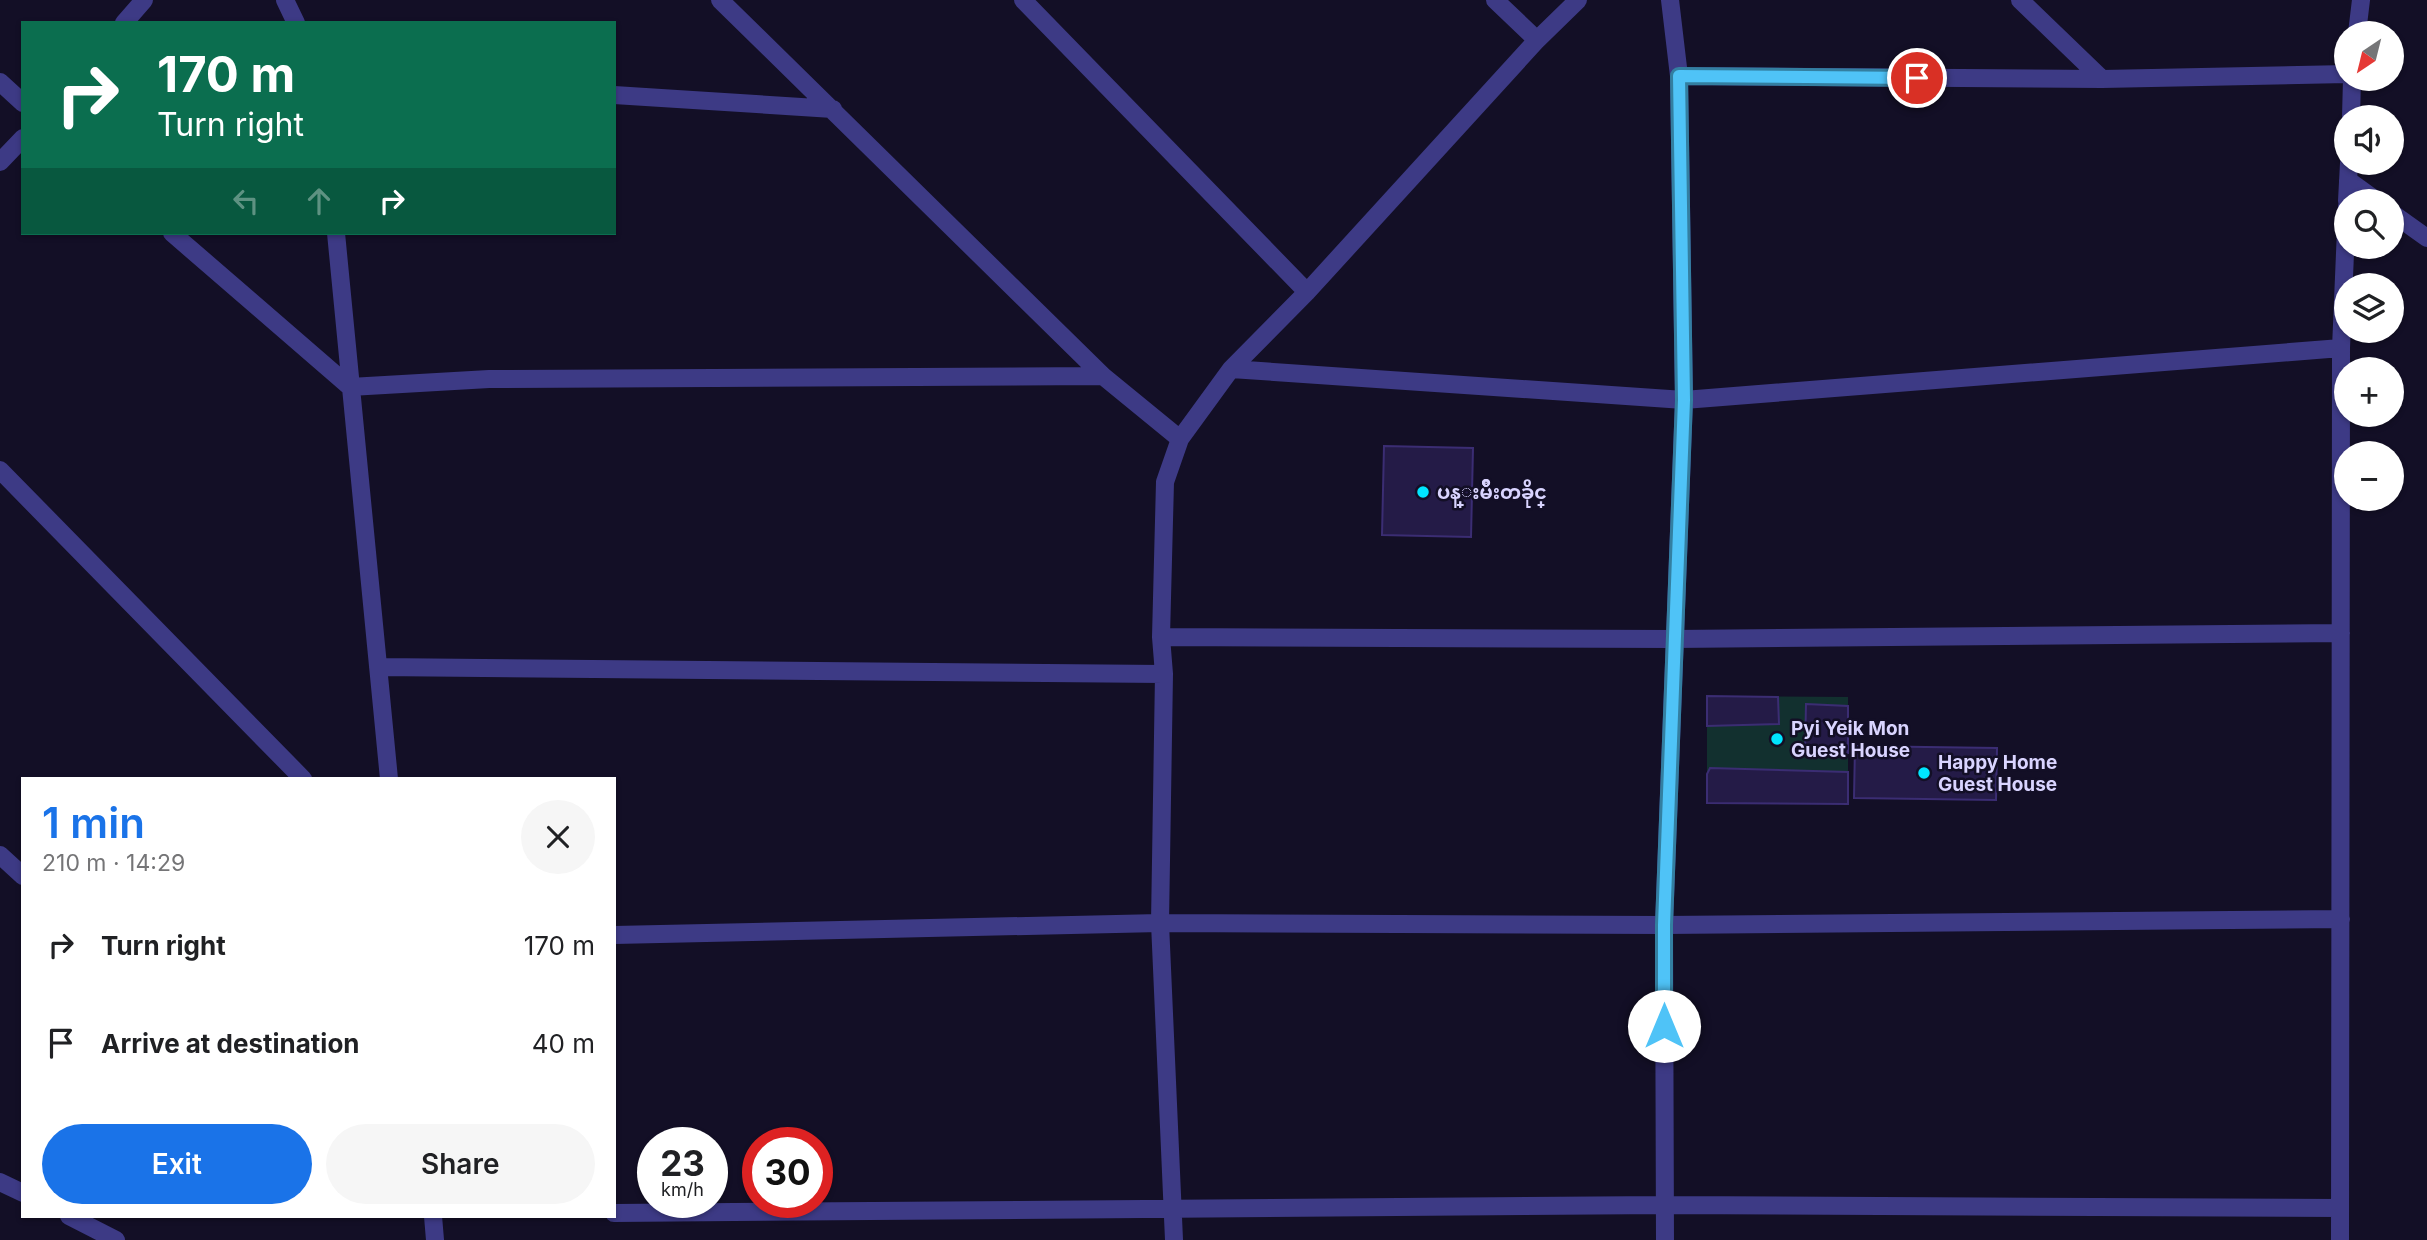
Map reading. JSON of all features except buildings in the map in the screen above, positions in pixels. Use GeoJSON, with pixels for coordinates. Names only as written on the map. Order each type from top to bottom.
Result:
{"type":"FeatureCollection","features":[{"type":"Feature","properties":{"kind":"street"},"geometry":{"type":"LineString","coordinates":[[126,21],[144,0]]}},
{"type":"Feature","properties":{"kind":"street"},"geometry":{"type":"LineString","coordinates":[[285,0],[295,21]]}},
{"type":"Feature","properties":{"kind":"street"},"geometry":{"type":"LineString","coordinates":[[720,0],[1103,376],[1180,439]]}},
{"type":"Feature","properties":{"kind":"street"},"geometry":{"type":"LineString","coordinates":[[1023,0],[1307,292]]}},
{"type":"Feature","properties":{"kind":"street"},"geometry":{"type":"LineString","coordinates":[[1495,0],[1537,40]]}},
{"type":"Feature","properties":{"kind":"street"},"geometry":{"type":"LineString","coordinates":[[1174,1240],[1160,923],[1164,674],[1161,637],[1165,482],[1180,439],[1231,369],[1307,292],[1537,40],[1578,0]]}},
{"type":"Feature","properties":{"kind":"street"},"geometry":{"type":"LineString","coordinates":[[1665,1240],[1664,925],[1684,400],[1679,76],[1670,0]]}},
{"type":"Feature","properties":{"kind":"street"},"geometry":{"type":"LineString","coordinates":[[2020,0],[2102,79]]}},
{"type":"Feature","properties":{"kind":"street"},"geometry":{"type":"LineString","coordinates":[[2358,21],[2361,0]]}},
{"type":"Feature","properties":{"kind":"street"},"geometry":{"type":"LineString","coordinates":[[1679,76],[2102,79],[2334,74]]}},
{"type":"Feature","properties":{"kind":"street"},"geometry":{"type":"LineString","coordinates":[[0,82],[21,101]]}},
{"type":"Feature","properties":{"kind":"street"},"geometry":{"type":"LineString","coordinates":[[616,95],[833,109]]}},
{"type":"Feature","properties":{"kind":"street"},"geometry":{"type":"LineString","coordinates":[[0,162],[21,140]]}},
{"type":"Feature","properties":{"kind":"street"},"geometry":{"type":"LineString","coordinates":[[2351,175],[2365,189]]}},
{"type":"Feature","properties":{"kind":"street"},"geometry":{"type":"LineString","coordinates":[[2404,221],[2427,238]]}},
{"type":"Feature","properties":{"kind":"street"},"geometry":{"type":"LineString","coordinates":[[174,235],[350,387],[489,379],[1103,376]]}},
{"type":"Feature","properties":{"kind":"street"},"geometry":{"type":"LineString","coordinates":[[336,235],[389,777]]}},
{"type":"Feature","properties":{"kind":"street"},"geometry":{"type":"LineString","coordinates":[[2340,1240],[2341,348],[2345,259]]}},
{"type":"Feature","properties":{"kind":"street"},"geometry":{"type":"LineString","coordinates":[[1231,369],[1684,400],[2341,348]]}},
{"type":"Feature","properties":{"kind":"street"},"geometry":{"type":"LineString","coordinates":[[0,471],[301,777]]}},
{"type":"Feature","properties":{"kind":"street"},"geometry":{"type":"LineString","coordinates":[[1161,637],[1674,639],[2340,633]]}},
{"type":"Feature","properties":{"kind":"street"},"geometry":{"type":"LineString","coordinates":[[378,667],[1164,674]]}},
{"type":"Feature","properties":{"kind":"street"},"geometry":{"type":"LineString","coordinates":[[0,855],[21,874]]}},
{"type":"Feature","properties":{"kind":"street"},"geometry":{"type":"LineString","coordinates":[[616,935],[1160,923],[1664,925],[2341,919]]}},
{"type":"Feature","properties":{"kind":"street"},"geometry":{"type":"LineString","coordinates":[[0,1182],[21,1192]]}},
{"type":"Feature","properties":{"kind":"street"},"geometry":{"type":"LineString","coordinates":[[616,1213],[1665,1205],[2340,1208]]}},
{"type":"Feature","properties":{"kind":"street"},"geometry":{"type":"LineString","coordinates":[[73,1218],[116,1240]]}},
{"type":"Feature","properties":{"kind":"street"},"geometry":{"type":"LineString","coordinates":[[433,1218],[435,1240]]}},
{"type":"Feature","properties":{"kind":"green space","name":"Pyi Yeik Mon Guest House"},"geometry":{"type":"Polygon","coordinates":[[[1707,696],[1848,697],[1848,804],[1707,803],[1707,696]]]}},
{"type":"Feature","properties":{"kind":"place","name":"ပန္းမ်ိဳးတခိုင္"},"geometry":{"type":"Point","coordinates":[1423,492]}},
{"type":"Feature","properties":{"kind":"place","name":"Pyi Yeik Mon Guest House"},"geometry":{"type":"Point","coordinates":[1777,739]}},
{"type":"Feature","properties":{"kind":"place","name":"Happy Home Guest House"},"geometry":{"type":"Point","coordinates":[1924,773]}},
{"type":"Feature","properties":{"kind":"route"},"geometry":{"type":"LineString","coordinates":[[1664,1026],[1664,925],[1684,400],[1679,76],[1917,78]]}}]}
